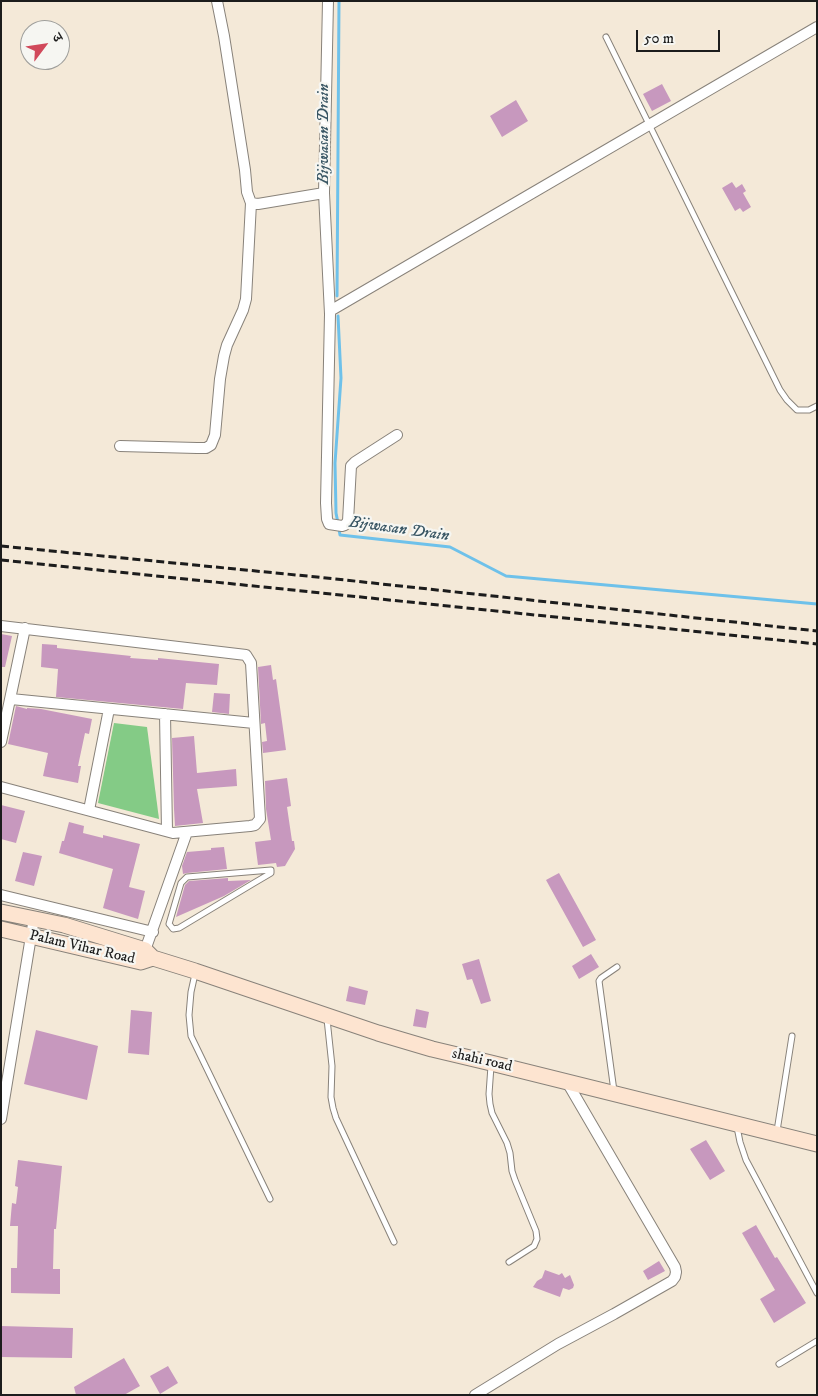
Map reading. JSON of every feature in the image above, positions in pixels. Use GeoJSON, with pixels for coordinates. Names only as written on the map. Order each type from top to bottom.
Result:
{"type":"FeatureCollection","features":[{"type":"Feature","properties":{"kind":"street"},"geometry":{"type":"LineString","coordinates":[[120,446],[206,448],[211,444],[214,440],[224,356],[246,299],[251,203],[247,192],[217,1]]}},
{"type":"Feature","properties":{"kind":"street"},"geometry":{"type":"LineString","coordinates":[[328,1],[324,193],[330,311],[327,519],[330,524],[339,526],[345,524],[348,518],[351,466],[398,435]]}},
{"type":"Feature","properties":{"kind":"street"},"geometry":{"type":"LineString","coordinates":[[330,311],[817,27]]}},
{"type":"Feature","properties":{"kind":"street"},"geometry":{"type":"LineString","coordinates":[[251,203],[258,204],[324,193]]}},
{"type":"Feature","properties":{"kind":"street"},"geometry":{"type":"LineString","coordinates":[[1,626],[246,655],[251,663],[260,818],[259,822],[250,826],[173,832],[1,787]]}},
{"type":"Feature","properties":{"kind":"street"},"geometry":{"type":"LineString","coordinates":[[1,742],[25,628]]}},
{"type":"Feature","properties":{"kind":"street"},"geometry":{"type":"LineString","coordinates":[[11,699],[254,723]]}},
{"type":"Feature","properties":{"kind":"street"},"geometry":{"type":"LineString","coordinates":[[89,810],[109,709]]}},
{"type":"Feature","properties":{"kind":"street"},"geometry":{"type":"LineString","coordinates":[[165,714],[166,831]]}},
{"type":"Feature","properties":{"kind":"street"},"geometry":{"type":"LineString","coordinates":[[147,957],[159,913],[187,832]]}},
{"type":"Feature","properties":{"kind":"street"},"geometry":{"type":"LineString","coordinates":[[1,896],[153,932]]}},
{"type":"Feature","properties":{"kind":"street","name":"Palam Vihar Road"},"geometry":{"type":"LineString","coordinates":[[1,912],[64,925],[147,957]]}},
{"type":"Feature","properties":{"kind":"street"},"geometry":{"type":"LineString","coordinates":[[1,1119],[34,918]]}},
{"type":"Feature","properties":{"kind":"street","name":"Palam Vihar Road"},"geometry":{"type":"LineString","coordinates":[[1,929],[147,957]]}},
{"type":"Feature","properties":{"kind":"street","name":"shahi road"},"geometry":{"type":"LineString","coordinates":[[147,957],[432,1049],[817,1144]]}},
{"type":"Feature","properties":{"kind":"street"},"geometry":{"type":"LineString","coordinates":[[475,1395],[558,1344],[672,1281],[675,1277],[675,1267],[567,1082]]}},
{"type":"Feature","properties":{"kind":"lane"},"geometry":{"type":"LineString","coordinates":[[606,37],[780,390],[797,410],[809,410],[817,406]]}},
{"type":"Feature","properties":{"kind":"lane"},"geometry":{"type":"LineString","coordinates":[[272,871],[179,928],[173,929],[170,926],[171,917],[181,883],[187,877],[272,871]]}},
{"type":"Feature","properties":{"kind":"lane"},"geometry":{"type":"LineString","coordinates":[[159,913],[171,917]]}},
{"type":"Feature","properties":{"kind":"lane"},"geometry":{"type":"LineString","coordinates":[[615,1094],[599,982],[601,978],[618,967]]}},
{"type":"Feature","properties":{"kind":"lane"},"geometry":{"type":"LineString","coordinates":[[195,971],[189,1015],[191,1036],[270,1199]]}},
{"type":"Feature","properties":{"kind":"lane"},"geometry":{"type":"LineString","coordinates":[[326,1016],[332,1066],[330,1097],[336,1118],[394,1242]]}},
{"type":"Feature","properties":{"kind":"lane"},"geometry":{"type":"LineString","coordinates":[[776,1134],[792,1036]]}},
{"type":"Feature","properties":{"kind":"lane"},"geometry":{"type":"LineString","coordinates":[[491,1063],[490,1104],[507,1143],[512,1171],[536,1231],[537,1240],[534,1246],[510,1262]]}},
{"type":"Feature","properties":{"kind":"lane"},"geometry":{"type":"LineString","coordinates":[[737,1124],[746,1160],[817,1293]]}},
{"type":"Feature","properties":{"kind":"lane"},"geometry":{"type":"LineString","coordinates":[[779,1364],[817,1341]]}},
{"type":"Feature","properties":{"kind":"green space"},"geometry":{"type":"Polygon","coordinates":[[[114,723],[147,727],[159,819],[98,803],[114,723]]]}},
{"type":"Feature","properties":{"kind":"building"},"geometry":{"type":"Polygon","coordinates":[[[662,84],[671,101],[652,111],[643,94],[662,84]]]}},
{"type":"Feature","properties":{"kind":"building"},"geometry":{"type":"Polygon","coordinates":[[[516,100],[528,121],[502,137],[490,116],[516,100]]]}},
{"type":"Feature","properties":{"kind":"building"},"geometry":{"type":"Polygon","coordinates":[[[732,182],[736,188],[742,184],[746,191],[743,193],[751,207],[743,212],[740,208],[735,211],[722,188],[732,182]]]}},
{"type":"Feature","properties":{"kind":"building"},"geometry":{"type":"Polygon","coordinates":[[[1,634],[12,636],[5,667],[1,667],[1,634]]]}},
{"type":"Feature","properties":{"kind":"building"},"geometry":{"type":"Polygon","coordinates":[[[42,644],[57,645],[57,648],[131,656],[130,658],[158,660],[158,658],[219,664],[217,685],[186,683],[183,709],[56,697],[58,669],[41,667],[42,644]]]}},
{"type":"Feature","properties":{"kind":"building"},"geometry":{"type":"Polygon","coordinates":[[[271,665],[273,680],[276,679],[286,750],[263,753],[262,742],[267,741],[265,723],[261,724],[258,667],[271,665]]]}},
{"type":"Feature","properties":{"kind":"building"},"geometry":{"type":"Polygon","coordinates":[[[214,693],[230,694],[229,714],[212,712],[214,693]]]}},
{"type":"Feature","properties":{"kind":"building"},"geometry":{"type":"Polygon","coordinates":[[[16,706],[92,719],[89,734],[85,733],[78,766],[81,766],[78,783],[43,776],[48,753],[8,744],[16,706]]]}},
{"type":"Feature","properties":{"kind":"building"},"geometry":{"type":"Polygon","coordinates":[[[194,736],[197,773],[236,769],[237,786],[197,789],[203,823],[175,826],[172,738],[194,736]]]}},
{"type":"Feature","properties":{"kind":"building"},"geometry":{"type":"Polygon","coordinates":[[[287,778],[291,806],[287,807],[295,849],[285,866],[277,867],[276,863],[258,865],[255,842],[271,840],[266,809],[265,781],[287,778]]]}},
{"type":"Feature","properties":{"kind":"building"},"geometry":{"type":"Polygon","coordinates":[[[1,805],[25,811],[16,843],[1,839],[1,805]]]}},
{"type":"Feature","properties":{"kind":"building"},"geometry":{"type":"Polygon","coordinates":[[[69,822],[84,826],[83,833],[103,838],[103,835],[140,844],[129,887],[145,891],[138,919],[103,908],[113,869],[59,853],[69,822]]]}},
{"type":"Feature","properties":{"kind":"building"},"geometry":{"type":"Polygon","coordinates":[[[224,847],[227,869],[183,874],[182,866],[187,852],[224,847]]]}},
{"type":"Feature","properties":{"kind":"building"},"geometry":{"type":"Polygon","coordinates":[[[23,852],[42,856],[34,886],[15,881],[23,852]]]}},
{"type":"Feature","properties":{"kind":"building"},"geometry":{"type":"Polygon","coordinates":[[[559,873],[596,940],[583,947],[546,880],[559,873]]]}},
{"type":"Feature","properties":{"kind":"building"},"geometry":{"type":"Polygon","coordinates":[[[228,878],[228,881],[251,880],[224,896],[176,917],[185,885],[189,881],[228,878]]]}},
{"type":"Feature","properties":{"kind":"building"},"geometry":{"type":"Polygon","coordinates":[[[591,954],[599,967],[579,979],[572,966],[591,954]]]}},
{"type":"Feature","properties":{"kind":"building"},"geometry":{"type":"Polygon","coordinates":[[[479,959],[491,1001],[481,1004],[472,979],[467,980],[462,964],[479,959]]]}},
{"type":"Feature","properties":{"kind":"building"},"geometry":{"type":"Polygon","coordinates":[[[349,986],[368,991],[365,1005],[346,1001],[349,986]]]}},
{"type":"Feature","properties":{"kind":"building"},"geometry":{"type":"Polygon","coordinates":[[[416,1009],[429,1012],[426,1028],[413,1026],[416,1009]]]}},
{"type":"Feature","properties":{"kind":"building"},"geometry":{"type":"Polygon","coordinates":[[[131,1010],[152,1012],[149,1055],[128,1053],[131,1010]]]}},
{"type":"Feature","properties":{"kind":"building"},"geometry":{"type":"Polygon","coordinates":[[[36,1030],[98,1046],[87,1100],[24,1084],[36,1030]]]}},
{"type":"Feature","properties":{"kind":"building"},"geometry":{"type":"Polygon","coordinates":[[[706,1140],[725,1171],[710,1180],[690,1149],[706,1140]]]}},
{"type":"Feature","properties":{"kind":"building"},"geometry":{"type":"Polygon","coordinates":[[[18,1160],[62,1166],[56,1229],[54,1229],[53,1269],[60,1269],[60,1294],[11,1293],[11,1268],[17,1268],[18,1226],[10,1226],[12,1203],[16,1204],[18,1187],[15,1186],[18,1160]]]}},
{"type":"Feature","properties":{"kind":"building"},"geometry":{"type":"Polygon","coordinates":[[[756,1225],[775,1258],[777,1257],[806,1303],[774,1323],[760,1299],[775,1290],[742,1233],[756,1225]]]}},
{"type":"Feature","properties":{"kind":"building"},"geometry":{"type":"Polygon","coordinates":[[[659,1261],[665,1271],[648,1280],[643,1271],[659,1261]]]}},
{"type":"Feature","properties":{"kind":"building"},"geometry":{"type":"Polygon","coordinates":[[[545,1270],[559,1275],[562,1273],[565,1278],[570,1275],[574,1285],[573,1288],[569,1290],[563,1288],[560,1297],[533,1287],[542,1278],[545,1270]]]}},
{"type":"Feature","properties":{"kind":"building"},"geometry":{"type":"Polygon","coordinates":[[[1,1326],[73,1328],[72,1358],[1,1357],[1,1326]]]}},
{"type":"Feature","properties":{"kind":"building"},"geometry":{"type":"Polygon","coordinates":[[[124,1358],[140,1386],[124,1395],[76,1395],[74,1387],[124,1358]]]}},
{"type":"Feature","properties":{"kind":"building"},"geometry":{"type":"Polygon","coordinates":[[[168,1366],[178,1383],[160,1394],[150,1376],[168,1366]]]}},
{"type":"Feature","properties":{"kind":"waterway","name":"Bijwasan Drain"},"geometry":{"type":"LineString","coordinates":[[337,296],[339,1]]}},
{"type":"Feature","properties":{"kind":"waterway","name":"Bijwasan Drain"},"geometry":{"type":"LineString","coordinates":[[338,316],[341,378],[335,463],[338,523]]}},
{"type":"Feature","properties":{"kind":"waterway","name":"Bijwasan Drain"},"geometry":{"type":"LineString","coordinates":[[339,529],[340,535],[450,547],[506,576],[817,604]]}},
{"type":"Feature","properties":{"kind":"railway"},"geometry":{"type":"LineString","coordinates":[[1,546],[317,577],[817,631]]}},
{"type":"Feature","properties":{"kind":"railway"},"geometry":{"type":"LineString","coordinates":[[1,560],[817,644]]}}]}
